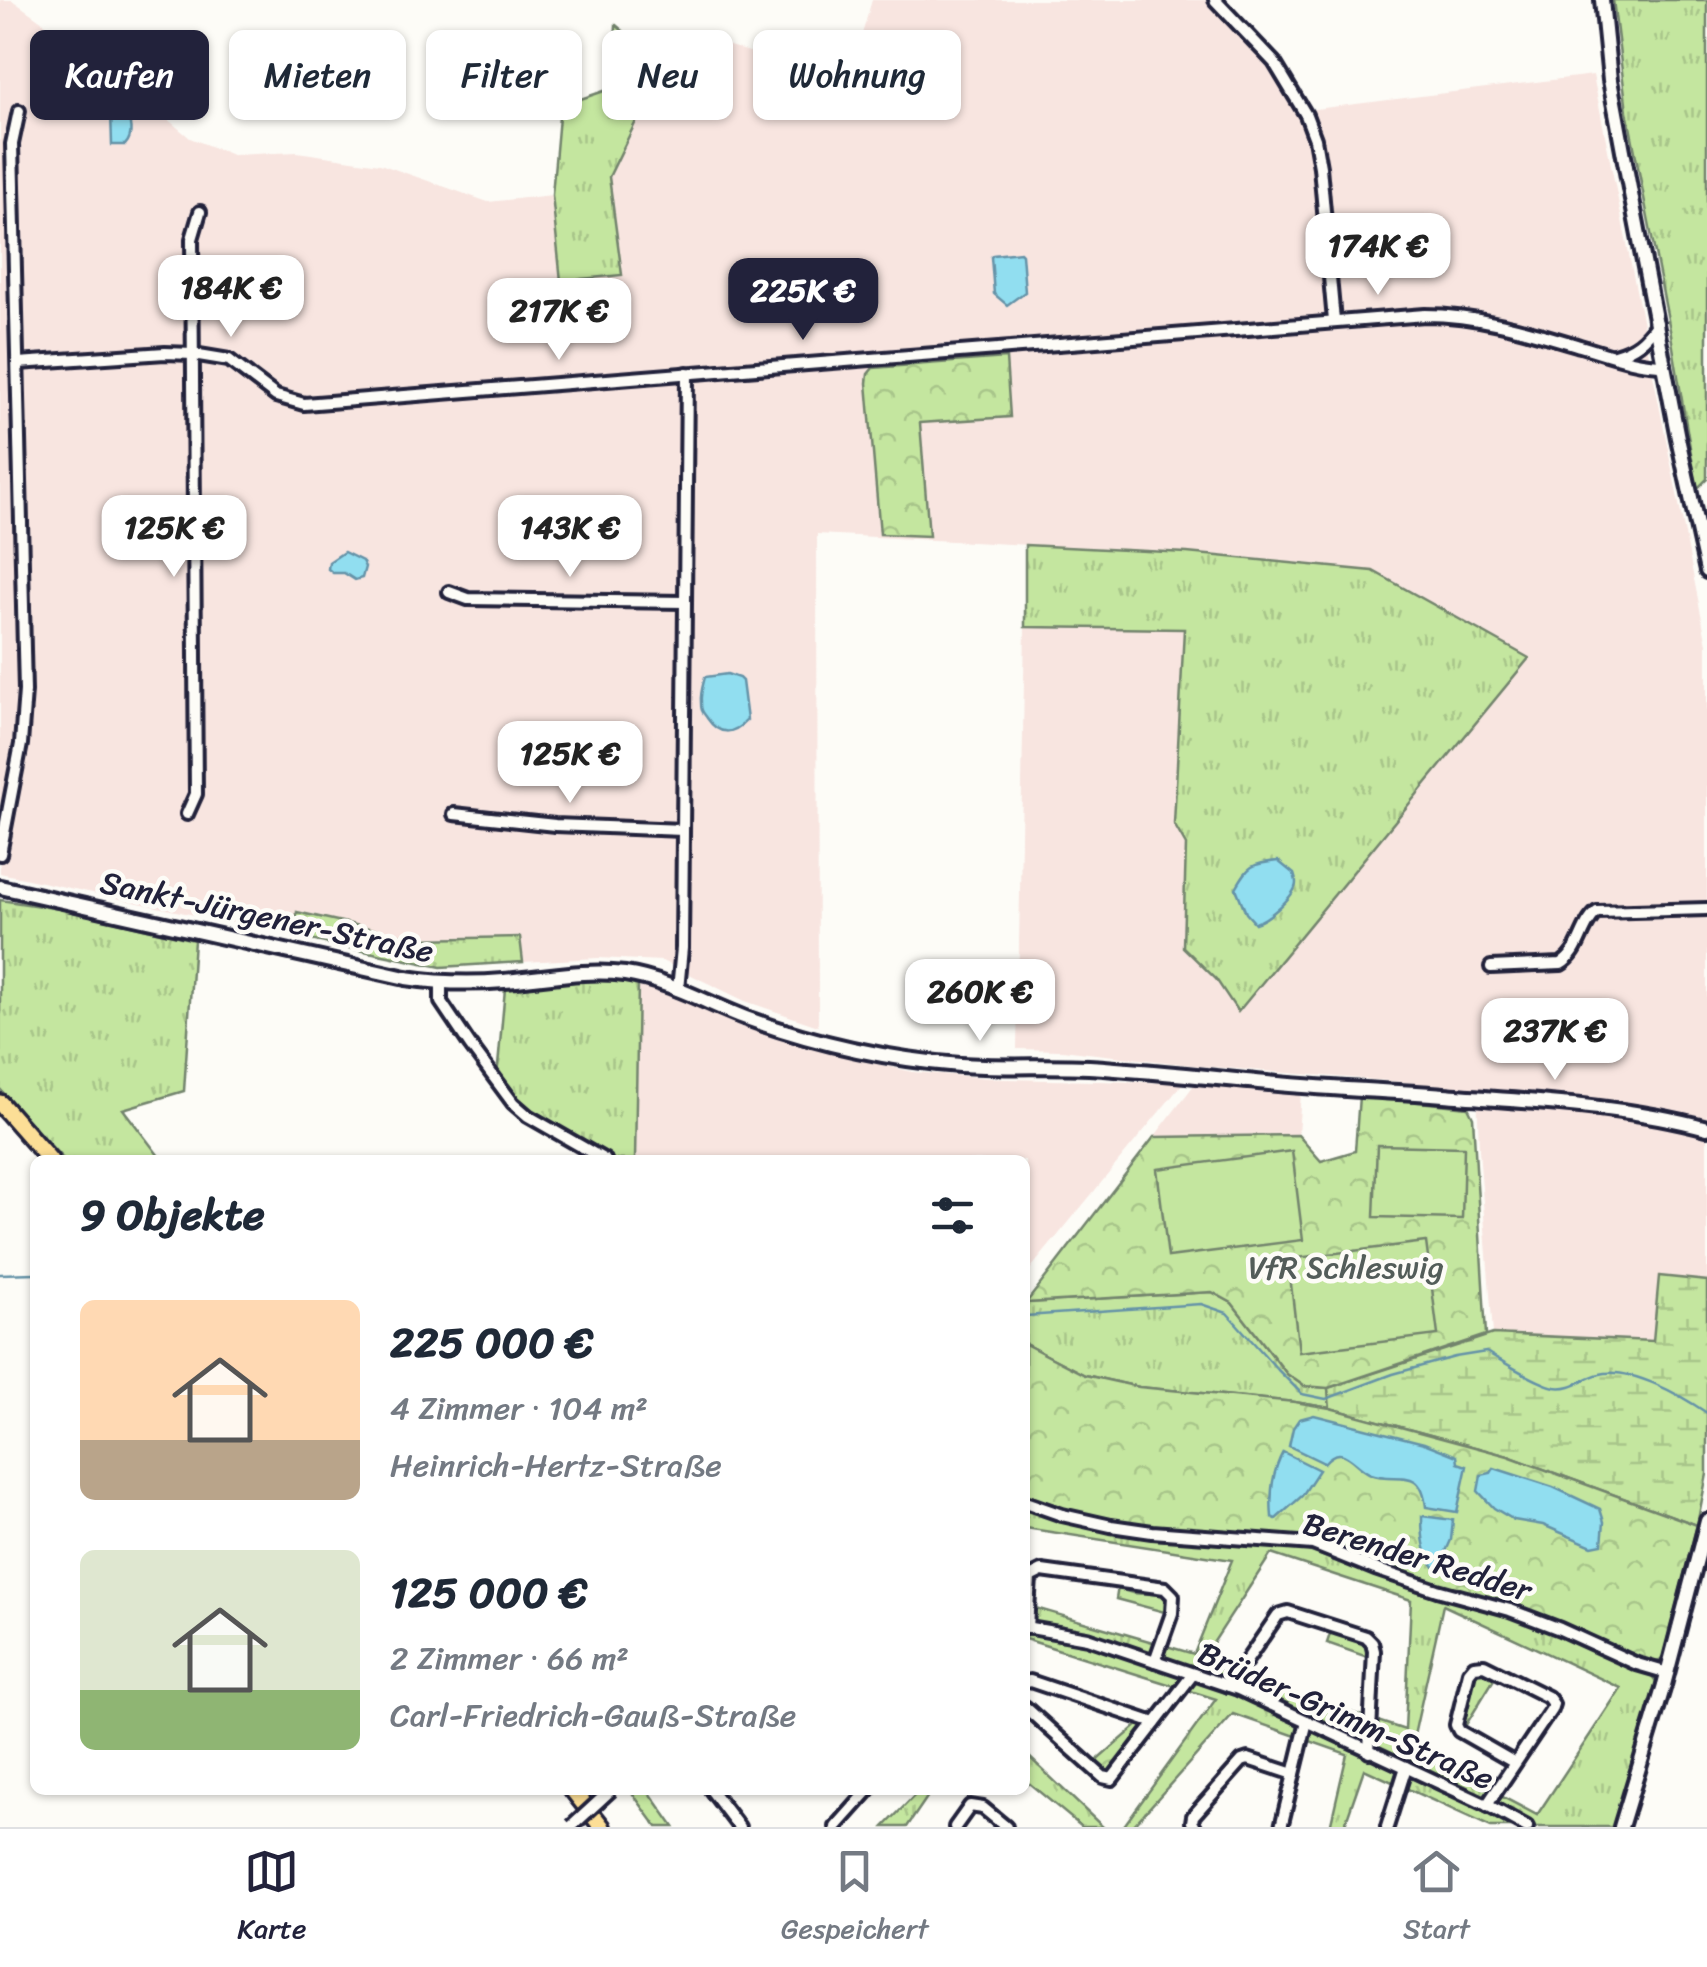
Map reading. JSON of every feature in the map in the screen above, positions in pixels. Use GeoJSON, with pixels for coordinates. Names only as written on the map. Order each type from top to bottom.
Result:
{"type":"FeatureCollection","features":[{"type":"Feature","properties":{"kind":"main road"},"geometry":{"type":"LineString","coordinates":[[0,1103],[46,1155]]}},
{"type":"Feature","properties":{"kind":"main road"},"geometry":{"type":"LineString","coordinates":[[577,1795],[602,1827]]}},
{"type":"Feature","properties":{"kind":"street"},"geometry":{"type":"LineString","coordinates":[[1215,0],[1274,62],[1310,127],[1320,168],[1334,322]]}},
{"type":"Feature","properties":{"kind":"street"},"geometry":{"type":"LineString","coordinates":[[1602,0],[1610,80],[1707,571]]}},
{"type":"Feature","properties":{"kind":"street"},"geometry":{"type":"LineString","coordinates":[[0,854],[21,744],[25,691],[12,144],[19,112]]}},
{"type":"Feature","properties":{"kind":"street"},"geometry":{"type":"LineString","coordinates":[[188,814],[196,794],[192,239],[200,212]]}},
{"type":"Feature","properties":{"kind":"street"},"geometry":{"type":"LineString","coordinates":[[18,363],[193,354],[229,360],[276,396],[304,404],[1455,315],[1648,364],[1664,364]]}},
{"type":"Feature","properties":{"kind":"street"},"geometry":{"type":"LineString","coordinates":[[1614,356],[1640,344],[1657,323]]}},
{"type":"Feature","properties":{"kind":"street"},"geometry":{"type":"LineString","coordinates":[[678,990],[682,948],[687,373]]}},
{"type":"Feature","properties":{"kind":"street"},"geometry":{"type":"LineString","coordinates":[[450,592],[468,599],[685,602]]}},
{"type":"Feature","properties":{"kind":"street"},"geometry":{"type":"LineString","coordinates":[[454,814],[555,826],[682,830]]}},
{"type":"Feature","properties":{"kind":"street","name":"Sankt-Jürgener-Straße"},"geometry":{"type":"LineString","coordinates":[[0,887],[440,984],[607,974],[651,980],[800,1036],[893,1058],[963,1065],[1134,1070],[1488,1098],[1617,1110],[1707,1128]]}},
{"type":"Feature","properties":{"kind":"street"},"geometry":{"type":"LineString","coordinates":[[1491,967],[1561,964],[1572,958],[1590,918],[1598,912],[1707,909]]}},
{"type":"Feature","properties":{"kind":"street"},"geometry":{"type":"LineString","coordinates":[[440,984],[441,1002],[513,1103],[528,1116],[597,1155]]}},
{"type":"Feature","properties":{"kind":"street","name":"Berender Redder"},"geometry":{"type":"LineString","coordinates":[[1030,1504],[1062,1515],[1152,1532],[1313,1544],[1422,1585],[1510,1610],[1637,1664],[1668,1672]]}},
{"type":"Feature","properties":{"kind":"street"},"geometry":{"type":"LineString","coordinates":[[1621,1827],[1668,1672],[1707,1521]]}},
{"type":"Feature","properties":{"kind":"street"},"geometry":{"type":"LineString","coordinates":[[1030,1577],[1037,1572],[1165,1588],[1173,1596],[1172,1613],[1154,1661]]}},
{"type":"Feature","properties":{"kind":"street"},"geometry":{"type":"LineString","coordinates":[[1229,1686],[1282,1612],[1366,1637],[1374,1651],[1369,1752]]}},
{"type":"Feature","properties":{"kind":"street","name":"Brüder-Grimm-Straße"},"geometry":{"type":"LineString","coordinates":[[1030,1629],[1087,1638],[1229,1686],[1528,1827]]}},
{"type":"Feature","properties":{"kind":"street"},"geometry":{"type":"LineString","coordinates":[[1488,1805],[1551,1710],[1552,1704],[1548,1697],[1484,1665],[1474,1666],[1469,1672],[1456,1725],[1459,1731],[1515,1763]]}},
{"type":"Feature","properties":{"kind":"street"},"geometry":{"type":"LineString","coordinates":[[1030,1711],[1103,1776],[1112,1779],[1192,1674]]}},
{"type":"Feature","properties":{"kind":"street"},"geometry":{"type":"LineString","coordinates":[[1030,1681],[1155,1723]]}},
{"type":"Feature","properties":{"kind":"street"},"geometry":{"type":"LineString","coordinates":[[1282,1827],[1307,1722]]}},
{"type":"Feature","properties":{"kind":"street"},"geometry":{"type":"LineString","coordinates":[[1195,1827],[1192,1816],[1242,1761],[1248,1759],[1294,1774]]}},
{"type":"Feature","properties":{"kind":"street"},"geometry":{"type":"LineString","coordinates":[[1391,1825],[1406,1767]]}},
{"type":"Feature","properties":{"kind":"street"},"geometry":{"type":"LineString","coordinates":[[572,1827],[605,1795]]}},
{"type":"Feature","properties":{"kind":"street"},"geometry":{"type":"LineString","coordinates":[[715,1795],[739,1827]]}},
{"type":"Feature","properties":{"kind":"street"},"geometry":{"type":"LineString","coordinates":[[842,1825],[864,1795]]}},
{"type":"Feature","properties":{"kind":"street"},"geometry":{"type":"LineString","coordinates":[[955,1827],[970,1806],[982,1808],[1006,1827]]}},
{"type":"Feature","properties":{"kind":"shaded area"},"geometry":{"type":"Polygon","coordinates":[[[0,0],[12,0],[54,30],[30,30],[30,120],[168,120],[190,138],[232,155],[297,152],[380,164],[488,202],[552,195],[562,280],[622,275],[609,177],[637,120],[733,120],[733,47],[753,53],[753,120],[961,120],[961,30],[863,30],[872,0],[1211,0],[1244,35],[1299,111],[1593,75],[1707,644],[1707,1281],[1659,1276],[1654,1342],[1493,1334],[1477,1088],[1017,1049],[1025,627],[1184,628],[1174,824],[1186,845],[1184,944],[1373,571],[1187,553],[817,534],[818,1026],[745,1001],[662,961],[598,958],[523,962],[520,937],[418,939],[298,912],[296,937],[0,873],[0,0]]]}},
{"type":"Feature","properties":{"kind":"shaded area"},"geometry":{"type":"Polygon","coordinates":[[[638,983],[675,993],[748,1028],[828,1053],[913,1072],[1003,1079],[1183,1083],[1030,1269],[1030,1155],[635,1155],[638,983]]]}},
{"type":"Feature","properties":{"kind":"shaded area"},"geometry":{"type":"Polygon","coordinates":[[[1194,1085],[1301,1093],[1298,1135],[1154,1137],[1194,1085]]]}},
{"type":"Feature","properties":{"kind":"green space"},"geometry":{"type":"Polygon","coordinates":[[[1613,0],[1707,0],[1707,479],[1697,489],[1627,111],[1613,0]]]}},
{"type":"Feature","properties":{"kind":"green space"},"geometry":{"type":"Polygon","coordinates":[[[602,92],[602,120],[637,120],[609,177],[622,275],[561,281],[552,195],[559,120],[582,120],[582,99],[602,92]]]}},
{"type":"Feature","properties":{"kind":"green space"},"geometry":{"type":"Polygon","coordinates":[[[1006,358],[1010,417],[920,423],[929,536],[880,534],[868,374],[873,368],[1006,358]]]}},
{"type":"Feature","properties":{"kind":"green space"},"geometry":{"type":"Polygon","coordinates":[[[1025,545],[1187,553],[1373,571],[1529,658],[1238,1012],[1216,979],[1183,947],[1186,845],[1174,824],[1184,629],[1025,627],[1025,545]]]}},
{"type":"Feature","properties":{"kind":"green space"},"geometry":{"type":"Polygon","coordinates":[[[0,900],[67,910],[194,940],[184,1091],[123,1109],[158,1155],[59,1155],[0,1089],[0,900]]]}},
{"type":"Feature","properties":{"kind":"green space"},"geometry":{"type":"Polygon","coordinates":[[[297,912],[418,939],[520,937],[523,962],[441,967],[296,937],[297,912]]]}},
{"type":"Feature","properties":{"kind":"green space"},"geometry":{"type":"Polygon","coordinates":[[[590,980],[638,983],[635,1155],[606,1155],[532,1112],[497,1077],[505,989],[590,980]]]}},
{"type":"Feature","properties":{"kind":"green space","name":"VfR Schleswig"},"geometry":{"type":"Polygon","coordinates":[[[1359,1096],[1468,1107],[1473,1117],[1486,1335],[1328,1388],[1304,1386],[1287,1374],[1232,1303],[1212,1292],[1030,1303],[1154,1137],[1298,1135],[1321,1161],[1355,1151],[1359,1096]]]}},
{"type":"Feature","properties":{"kind":"green space"},"geometry":{"type":"Polygon","coordinates":[[[1377,1145],[1464,1147],[1462,1219],[1374,1217],[1377,1145]]]}},
{"type":"Feature","properties":{"kind":"green space"},"geometry":{"type":"Polygon","coordinates":[[[1292,1151],[1303,1240],[1168,1257],[1157,1169],[1292,1151]]]}},
{"type":"Feature","properties":{"kind":"green space"},"geometry":{"type":"Polygon","coordinates":[[[1426,1242],[1438,1335],[1299,1352],[1288,1259],[1426,1242]]]}},
{"type":"Feature","properties":{"kind":"green space"},"geometry":{"type":"Polygon","coordinates":[[[1659,1276],[1707,1281],[1707,1474],[1697,1525],[1508,1456],[1330,1408],[1328,1388],[1493,1334],[1653,1341],[1659,1276]]]}},
{"type":"Feature","properties":{"kind":"green space"},"geometry":{"type":"Polygon","coordinates":[[[1212,1292],[1232,1303],[1287,1374],[1304,1386],[1328,1388],[1330,1408],[1139,1387],[1085,1375],[1030,1347],[1030,1303],[1212,1292]]]}},
{"type":"Feature","properties":{"kind":"green space"},"geometry":{"type":"Polygon","coordinates":[[[1030,1347],[1085,1375],[1139,1387],[1330,1408],[1508,1456],[1697,1525],[1662,1660],[1652,1664],[1518,1607],[1374,1564],[1311,1538],[1134,1525],[1090,1518],[1030,1499],[1030,1347]]]}},
{"type":"Feature","properties":{"kind":"green space"},"geometry":{"type":"Polygon","coordinates":[[[1030,1509],[1122,1533],[1300,1548],[1431,1594],[1509,1614],[1652,1676],[1657,1683],[1613,1827],[1491,1827],[1364,1769],[1344,1827],[1330,1827],[1347,1754],[1233,1714],[1132,1827],[1123,1827],[1216,1699],[1030,1641],[1030,1606],[1194,1654],[1232,1560],[1030,1529],[1030,1509]],[[1271,1554],[1200,1663],[1405,1730],[1411,1600],[1271,1554]],[[1443,1605],[1411,1749],[1537,1815],[1621,1688],[1443,1605]]]}},
{"type":"Feature","properties":{"kind":"green space"},"geometry":{"type":"Polygon","coordinates":[[[1118,1587],[1134,1593],[1163,1595],[1169,1602],[1168,1613],[1116,1599],[1118,1587]]]}},
{"type":"Feature","properties":{"kind":"green space"},"geometry":{"type":"Polygon","coordinates":[[[1331,1631],[1364,1641],[1370,1658],[1327,1643],[1331,1631]]]}},
{"type":"Feature","properties":{"kind":"green space"},"geometry":{"type":"Polygon","coordinates":[[[1481,1671],[1496,1676],[1464,1728],[1461,1725],[1466,1695],[1481,1671]]]}},
{"type":"Feature","properties":{"kind":"green space"},"geometry":{"type":"Polygon","coordinates":[[[1140,1723],[1144,1733],[1116,1770],[1104,1771],[1094,1763],[1140,1723]]]}},
{"type":"Feature","properties":{"kind":"green space"},"geometry":{"type":"Polygon","coordinates":[[[1030,1758],[1103,1827],[1082,1827],[1030,1784],[1030,1758]]]}},
{"type":"Feature","properties":{"kind":"green space"},"geometry":{"type":"Polygon","coordinates":[[[634,1795],[652,1795],[674,1827],[657,1827],[634,1795]]]}},
{"type":"Feature","properties":{"kind":"green space"},"geometry":{"type":"Polygon","coordinates":[[[915,1795],[929,1795],[907,1827],[884,1827],[915,1795]]]}},
{"type":"Feature","properties":{"kind":"water"},"geometry":{"type":"Polygon","coordinates":[[[111,120],[128,120],[128,141],[125,145],[112,145],[111,120]]]}},
{"type":"Feature","properties":{"kind":"water"},"geometry":{"type":"Polygon","coordinates":[[[1020,252],[1025,292],[1007,305],[994,294],[991,257],[1020,252]]]}},
{"type":"Feature","properties":{"kind":"water"},"geometry":{"type":"Polygon","coordinates":[[[344,552],[362,561],[362,578],[355,580],[328,569],[329,562],[344,552]]]}},
{"type":"Feature","properties":{"kind":"water"},"geometry":{"type":"Polygon","coordinates":[[[727,674],[742,681],[747,720],[737,729],[726,731],[712,724],[702,711],[701,699],[705,677],[727,674]]]}},
{"type":"Feature","properties":{"kind":"water"},"geometry":{"type":"Polygon","coordinates":[[[1278,861],[1294,874],[1295,888],[1280,907],[1255,923],[1246,913],[1236,888],[1252,867],[1278,861]]]}},
{"type":"Feature","properties":{"kind":"water"},"geometry":{"type":"Polygon","coordinates":[[[1314,1415],[1424,1443],[1457,1456],[1458,1463],[1467,1466],[1457,1512],[1426,1507],[1423,1493],[1413,1480],[1371,1474],[1337,1454],[1324,1463],[1289,1446],[1299,1419],[1314,1415]]]}},
{"type":"Feature","properties":{"kind":"water"},"geometry":{"type":"Polygon","coordinates":[[[1283,1452],[1319,1470],[1302,1496],[1276,1519],[1272,1517],[1272,1492],[1283,1452]]]}},
{"type":"Feature","properties":{"kind":"water"},"geometry":{"type":"Polygon","coordinates":[[[1494,1468],[1553,1487],[1600,1509],[1604,1522],[1602,1544],[1592,1546],[1543,1525],[1514,1520],[1494,1508],[1478,1491],[1481,1475],[1494,1468]]]}},
{"type":"Feature","properties":{"kind":"water"},"geometry":{"type":"Polygon","coordinates":[[[1422,1516],[1453,1520],[1451,1540],[1439,1567],[1434,1567],[1425,1549],[1422,1516]]]}},
{"type":"Feature","properties":{"kind":"waterway"},"geometry":{"type":"LineString","coordinates":[[0,1274],[30,1273]]}},
{"type":"Feature","properties":{"kind":"waterway"},"geometry":{"type":"LineString","coordinates":[[1030,1316],[1201,1304],[1227,1313],[1302,1394],[1326,1399],[1393,1374],[1486,1352],[1555,1387],[1567,1387],[1594,1376],[1626,1374],[1670,1391],[1707,1413]]}}]}
